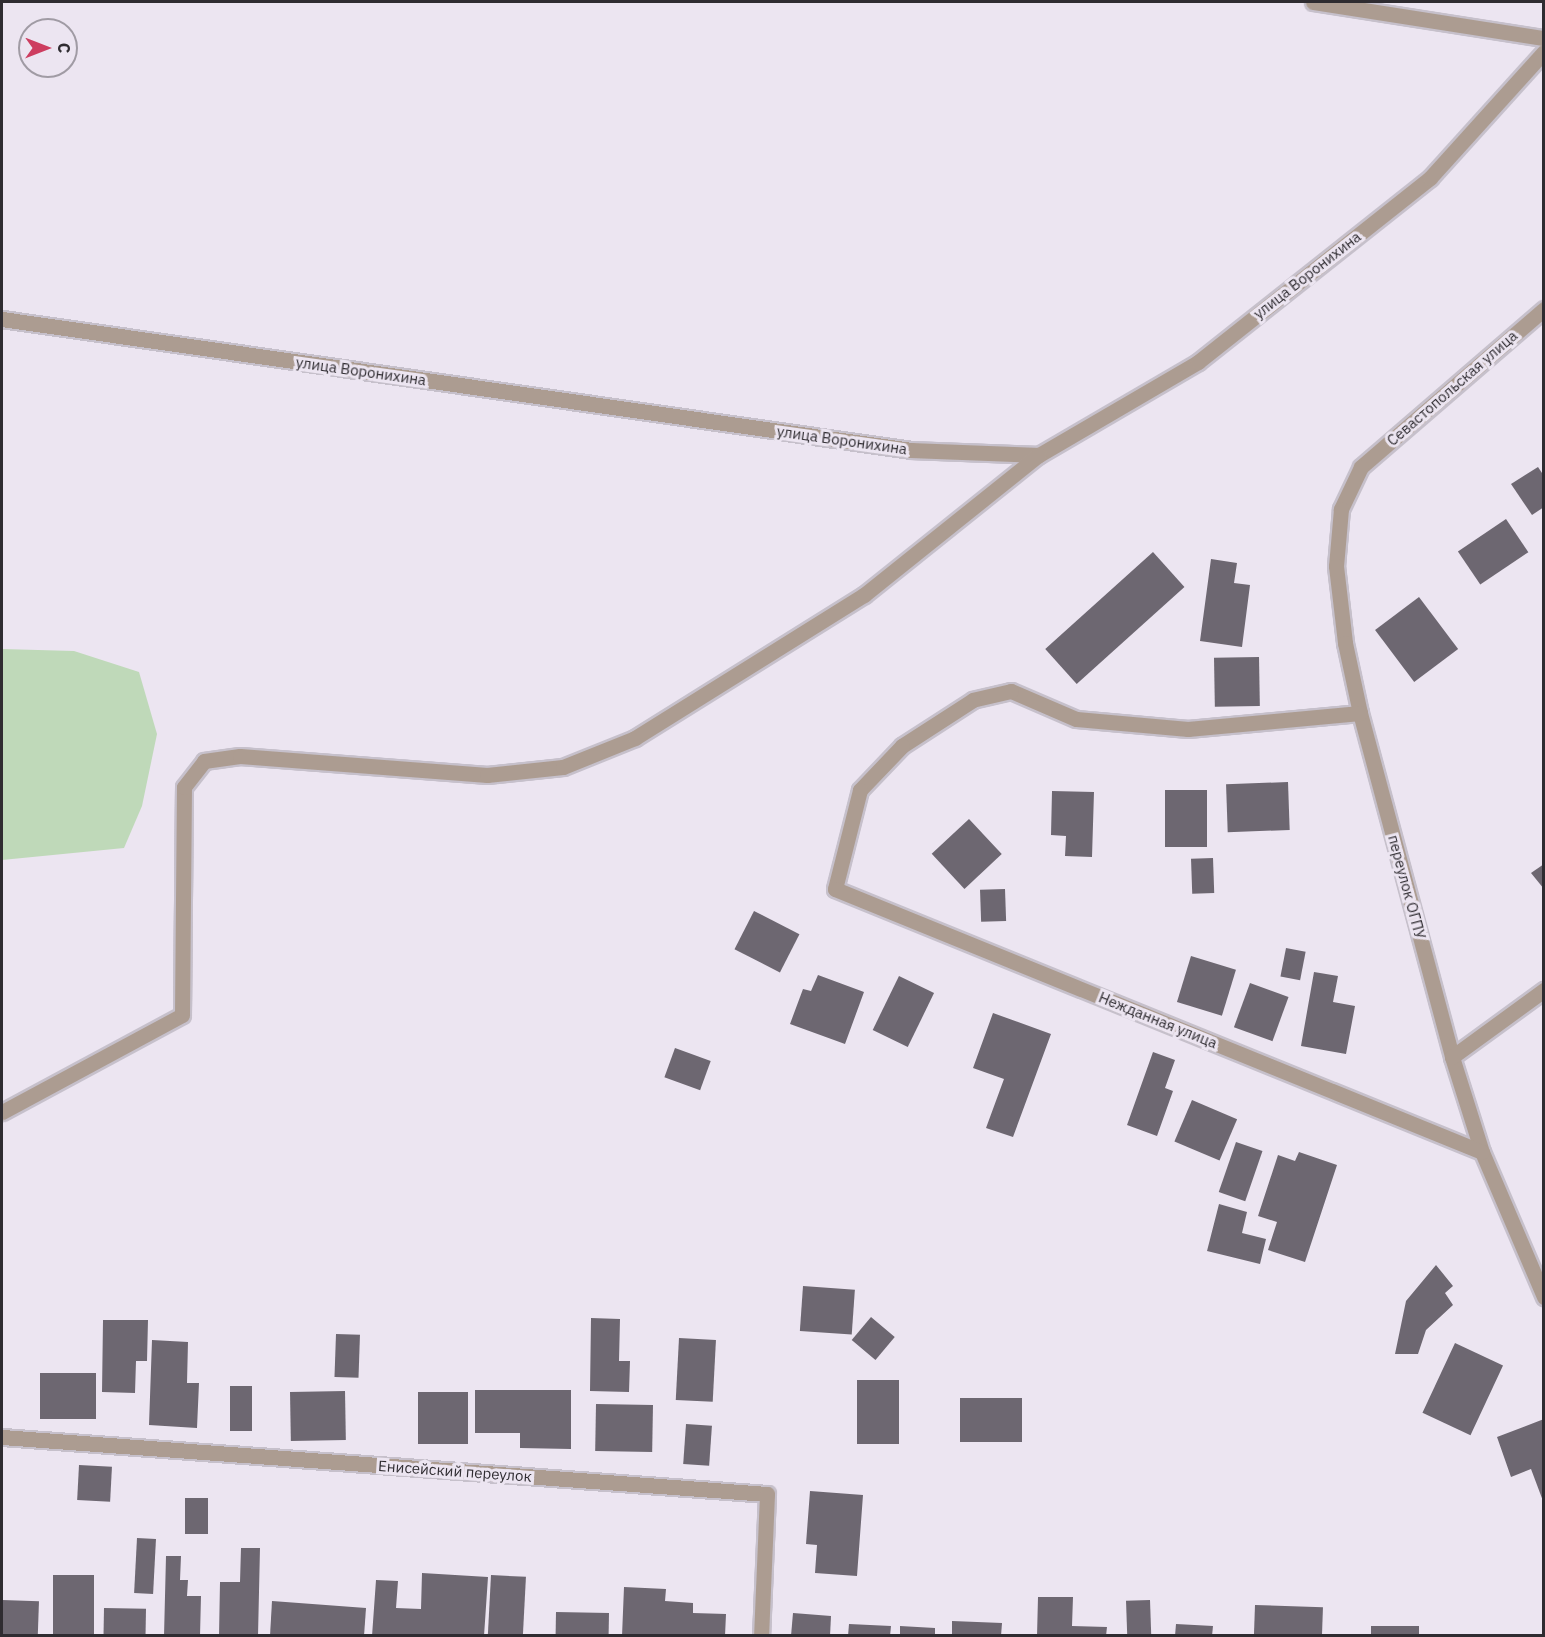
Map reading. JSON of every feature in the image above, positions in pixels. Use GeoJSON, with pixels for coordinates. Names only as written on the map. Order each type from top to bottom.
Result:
{"type":"FeatureCollection","features":[{"type":"Feature","properties":{"kind":"street"},"geometry":{"type":"LineString","coordinates":[[1313,2],[1544,38]]}},
{"type":"Feature","properties":{"kind":"street","name":"улица Воронихина"},"geometry":{"type":"LineString","coordinates":[[2,319],[912,450],[1039,455],[1198,362],[1430,178],[1544,52]]}},
{"type":"Feature","properties":{"kind":"street","name":"Севастопольская улица"},"geometry":{"type":"LineString","coordinates":[[1360,467],[1544,309]]}},
{"type":"Feature","properties":{"kind":"street"},"geometry":{"type":"LineString","coordinates":[[2,1112],[182,1014],[184,787],[204,761],[240,756],[487,774],[563,767],[634,738],[864,594],[1039,455]]}},
{"type":"Feature","properties":{"kind":"street","name":"переулок ОГПУ"},"geometry":{"type":"LineString","coordinates":[[1360,467],[1341,510],[1336,566],[1345,643],[1360,713],[1452,1057],[1482,1152],[1544,1297]]}},
{"type":"Feature","properties":{"kind":"street","name":"Нежданная улица"},"geometry":{"type":"LineString","coordinates":[[1360,713],[1188,729],[1076,719],[1011,691],[973,700],[902,746],[860,790],[835,889],[1482,1152]]}},
{"type":"Feature","properties":{"kind":"street"},"geometry":{"type":"LineString","coordinates":[[1452,1057],[1544,990]]}},
{"type":"Feature","properties":{"kind":"street","name":"Енисейский переулок"},"geometry":{"type":"LineString","coordinates":[[2,1437],[766,1494],[760,1635]]}},
{"type":"Feature","properties":{"kind":"green space"},"geometry":{"type":"Polygon","coordinates":[[[2,649],[74,651],[139,672],[157,734],[142,806],[124,848],[2,860],[2,649]]]}},
{"type":"Feature","properties":{"kind":"building"},"geometry":{"type":"Polygon","coordinates":[[[1538,467],[1544,476],[1544,507],[1532,515],[1511,484],[1538,467]]]}},
{"type":"Feature","properties":{"kind":"building"},"geometry":{"type":"Polygon","coordinates":[[[1506,519],[1528,552],[1480,585],[1458,551],[1506,519]]]}},
{"type":"Feature","properties":{"kind":"building"},"geometry":{"type":"Polygon","coordinates":[[[1153,552],[1184,587],[1077,684],[1045,649],[1153,552]]]}},
{"type":"Feature","properties":{"kind":"building"},"geometry":{"type":"Polygon","coordinates":[[[1211,559],[1237,563],[1234,583],[1250,585],[1242,647],[1200,641],[1211,559]]]}},
{"type":"Feature","properties":{"kind":"building"},"geometry":{"type":"Polygon","coordinates":[[[1419,597],[1458,649],[1414,682],[1375,630],[1419,597]]]}},
{"type":"Feature","properties":{"kind":"building"},"geometry":{"type":"Polygon","coordinates":[[[1259,657],[1260,706],[1215,707],[1214,658],[1259,657]]]}},
{"type":"Feature","properties":{"kind":"building"},"geometry":{"type":"Polygon","coordinates":[[[1288,782],[1290,830],[1228,832],[1226,784],[1288,782]]]}},
{"type":"Feature","properties":{"kind":"building"},"geometry":{"type":"Polygon","coordinates":[[[1165,790],[1207,790],[1207,847],[1165,847],[1165,790]]]}},
{"type":"Feature","properties":{"kind":"building"},"geometry":{"type":"Polygon","coordinates":[[[1052,791],[1094,792],[1092,857],[1065,856],[1066,836],[1051,835],[1052,791]]]}},
{"type":"Feature","properties":{"kind":"building"},"geometry":{"type":"Polygon","coordinates":[[[969,819],[1002,854],[964,889],[932,854],[969,819]]]}},
{"type":"Feature","properties":{"kind":"building"},"geometry":{"type":"Polygon","coordinates":[[[1213,858],[1214,893],[1192,894],[1191,859],[1213,858]]]}},
{"type":"Feature","properties":{"kind":"building"},"geometry":{"type":"Polygon","coordinates":[[[1544,864],[1544,889],[1531,873],[1544,864]]]}},
{"type":"Feature","properties":{"kind":"building"},"geometry":{"type":"Polygon","coordinates":[[[1005,889],[1006,921],[981,922],[980,890],[1005,889]]]}},
{"type":"Feature","properties":{"kind":"building"},"geometry":{"type":"Polygon","coordinates":[[[754,911],[799,934],[780,972],[734,949],[754,911]]]}},
{"type":"Feature","properties":{"kind":"building"},"geometry":{"type":"Polygon","coordinates":[[[1286,948],[1306,952],[1300,980],[1280,976],[1286,948]]]}},
{"type":"Feature","properties":{"kind":"building"},"geometry":{"type":"Polygon","coordinates":[[[1191,956],[1236,970],[1222,1016],[1177,1002],[1191,956]]]}},
{"type":"Feature","properties":{"kind":"building"},"geometry":{"type":"Polygon","coordinates":[[[1314,972],[1338,976],[1333,1002],[1355,1006],[1346,1054],[1301,1046],[1314,972]]]}},
{"type":"Feature","properties":{"kind":"building"},"geometry":{"type":"Polygon","coordinates":[[[818,975],[864,992],[845,1044],[790,1024],[803,989],[811,991],[818,975]]]}},
{"type":"Feature","properties":{"kind":"building"},"geometry":{"type":"Polygon","coordinates":[[[899,976],[934,993],[908,1047],[873,1030],[899,976]]]}},
{"type":"Feature","properties":{"kind":"building"},"geometry":{"type":"Polygon","coordinates":[[[1250,983],[1289,997],[1272,1041],[1234,1027],[1250,983]]]}},
{"type":"Feature","properties":{"kind":"building"},"geometry":{"type":"Polygon","coordinates":[[[993,1013],[1051,1034],[1013,1137],[986,1128],[1004,1079],[973,1068],[993,1013]]]}},
{"type":"Feature","properties":{"kind":"building"},"geometry":{"type":"Polygon","coordinates":[[[675,1048],[711,1061],[700,1090],[664,1077],[675,1048]]]}},
{"type":"Feature","properties":{"kind":"building"},"geometry":{"type":"Polygon","coordinates":[[[1153,1052],[1175,1060],[1165,1088],[1173,1091],[1157,1136],[1127,1125],[1153,1052]]]}},
{"type":"Feature","properties":{"kind":"building"},"geometry":{"type":"Polygon","coordinates":[[[1192,1100],[1237,1119],[1220,1161],[1174,1141],[1192,1100]]]}},
{"type":"Feature","properties":{"kind":"building"},"geometry":{"type":"Polygon","coordinates":[[[1236,1142],[1262,1151],[1245,1201],[1219,1192],[1236,1142]]]}},
{"type":"Feature","properties":{"kind":"building"},"geometry":{"type":"Polygon","coordinates":[[[1299,1152],[1337,1165],[1305,1262],[1268,1250],[1277,1222],[1258,1216],[1278,1155],[1295,1161],[1299,1152]]]}},
{"type":"Feature","properties":{"kind":"building"},"geometry":{"type":"Polygon","coordinates":[[[1219,1204],[1247,1212],[1242,1233],[1266,1239],[1260,1264],[1207,1251],[1219,1204]]]}},
{"type":"Feature","properties":{"kind":"building"},"geometry":{"type":"Polygon","coordinates":[[[1436,1265],[1453,1286],[1445,1293],[1453,1305],[1426,1330],[1418,1354],[1395,1354],[1406,1301],[1436,1265]]]}},
{"type":"Feature","properties":{"kind":"building"},"geometry":{"type":"Polygon","coordinates":[[[803,1286],[855,1290],[852,1335],[800,1331],[803,1286]]]}},
{"type":"Feature","properties":{"kind":"building"},"geometry":{"type":"Polygon","coordinates":[[[871,1317],[895,1337],[875,1360],[852,1340],[871,1317]]]}},
{"type":"Feature","properties":{"kind":"building"},"geometry":{"type":"Polygon","coordinates":[[[591,1318],[620,1319],[619,1361],[630,1361],[629,1392],[590,1391],[591,1318]]]}},
{"type":"Feature","properties":{"kind":"building"},"geometry":{"type":"Polygon","coordinates":[[[103,1320],[148,1320],[147,1361],[136,1361],[135,1393],[102,1392],[103,1320]]]}},
{"type":"Feature","properties":{"kind":"building"},"geometry":{"type":"Polygon","coordinates":[[[336,1334],[360,1335],[358,1378],[334,1377],[336,1334]]]}},
{"type":"Feature","properties":{"kind":"building"},"geometry":{"type":"Polygon","coordinates":[[[679,1338],[716,1340],[713,1402],[676,1400],[679,1338]]]}},
{"type":"Feature","properties":{"kind":"building"},"geometry":{"type":"Polygon","coordinates":[[[152,1340],[188,1342],[187,1383],[199,1383],[197,1428],[149,1425],[152,1340]]]}},
{"type":"Feature","properties":{"kind":"building"},"geometry":{"type":"Polygon","coordinates":[[[1455,1343],[1503,1365],[1470,1435],[1422,1413],[1455,1343]]]}},
{"type":"Feature","properties":{"kind":"building"},"geometry":{"type":"Polygon","coordinates":[[[40,1373],[96,1373],[96,1419],[40,1419],[40,1373]]]}},
{"type":"Feature","properties":{"kind":"building"},"geometry":{"type":"Polygon","coordinates":[[[857,1380],[899,1380],[899,1444],[857,1444],[857,1380]]]}},
{"type":"Feature","properties":{"kind":"building"},"geometry":{"type":"Polygon","coordinates":[[[230,1386],[252,1386],[252,1431],[230,1431],[230,1386]]]}},
{"type":"Feature","properties":{"kind":"building"},"geometry":{"type":"Polygon","coordinates":[[[475,1390],[571,1390],[571,1449],[520,1448],[520,1433],[475,1433],[475,1390]]]}},
{"type":"Feature","properties":{"kind":"building"},"geometry":{"type":"Polygon","coordinates":[[[345,1391],[346,1440],[291,1441],[290,1392],[345,1391]]]}},
{"type":"Feature","properties":{"kind":"building"},"geometry":{"type":"Polygon","coordinates":[[[418,1392],[468,1392],[468,1444],[418,1444],[418,1392]]]}},
{"type":"Feature","properties":{"kind":"building"},"geometry":{"type":"Polygon","coordinates":[[[960,1398],[1022,1398],[1022,1442],[960,1442],[960,1398]]]}},
{"type":"Feature","properties":{"kind":"building"},"geometry":{"type":"Polygon","coordinates":[[[596,1404],[653,1405],[652,1452],[595,1451],[596,1404]]]}},
{"type":"Feature","properties":{"kind":"building"},"geometry":{"type":"Polygon","coordinates":[[[1544,1419],[1543,1501],[1531,1469],[1511,1477],[1497,1437],[1544,1419]]]}},
{"type":"Feature","properties":{"kind":"building"},"geometry":{"type":"Polygon","coordinates":[[[686,1424],[712,1426],[709,1466],[683,1464],[686,1424]]]}},
{"type":"Feature","properties":{"kind":"building"},"geometry":{"type":"Polygon","coordinates":[[[79,1465],[112,1467],[110,1502],[77,1500],[79,1465]]]}},
{"type":"Feature","properties":{"kind":"building"},"geometry":{"type":"Polygon","coordinates":[[[810,1491],[863,1495],[857,1576],[815,1573],[817,1545],[806,1544],[810,1491]]]}},
{"type":"Feature","properties":{"kind":"building"},"geometry":{"type":"Polygon","coordinates":[[[185,1498],[208,1498],[208,1534],[185,1534],[185,1498]]]}},
{"type":"Feature","properties":{"kind":"building"},"geometry":{"type":"Polygon","coordinates":[[[137,1538],[156,1539],[153,1594],[134,1593],[137,1538]]]}},
{"type":"Feature","properties":{"kind":"building"},"geometry":{"type":"Polygon","coordinates":[[[241,1548],[260,1548],[258,1636],[219,1636],[220,1582],[240,1582],[241,1548]]]}},
{"type":"Feature","properties":{"kind":"building"},"geometry":{"type":"Polygon","coordinates":[[[166,1556],[181,1556],[180,1580],[188,1580],[187,1596],[201,1596],[200,1636],[164,1636],[166,1556]]]}},
{"type":"Feature","properties":{"kind":"building"},"geometry":{"type":"Polygon","coordinates":[[[422,1573],[488,1577],[484,1636],[372,1636],[376,1580],[398,1581],[396,1608],[421,1609],[422,1573]]]}},
{"type":"Feature","properties":{"kind":"building"},"geometry":{"type":"Polygon","coordinates":[[[53,1575],[94,1575],[94,1636],[53,1636],[53,1575]]]}},
{"type":"Feature","properties":{"kind":"building"},"geometry":{"type":"Polygon","coordinates":[[[491,1575],[526,1577],[523,1636],[488,1636],[491,1575]]]}},
{"type":"Feature","properties":{"kind":"building"},"geometry":{"type":"Polygon","coordinates":[[[624,1587],[666,1589],[665,1601],[693,1603],[693,1613],[726,1614],[725,1636],[622,1636],[624,1587]]]}},
{"type":"Feature","properties":{"kind":"building"},"geometry":{"type":"Polygon","coordinates":[[[1038,1597],[1073,1597],[1072,1626],[1107,1627],[1106,1636],[1037,1636],[1038,1597]]]}},
{"type":"Feature","properties":{"kind":"building"},"geometry":{"type":"Polygon","coordinates":[[[2,1600],[39,1601],[38,1636],[2,1636],[2,1600]]]}},
{"type":"Feature","properties":{"kind":"building"},"geometry":{"type":"Polygon","coordinates":[[[1150,1600],[1151,1636],[1127,1636],[1126,1601],[1150,1600]]]}},
{"type":"Feature","properties":{"kind":"building"},"geometry":{"type":"Polygon","coordinates":[[[272,1601],[366,1608],[364,1636],[270,1636],[272,1601]]]}},
{"type":"Feature","properties":{"kind":"building"},"geometry":{"type":"Polygon","coordinates":[[[1255,1605],[1323,1607],[1322,1636],[1254,1636],[1255,1605]]]}},
{"type":"Feature","properties":{"kind":"building"},"geometry":{"type":"Polygon","coordinates":[[[104,1608],[146,1609],[146,1636],[104,1636],[104,1608]]]}},
{"type":"Feature","properties":{"kind":"building"},"geometry":{"type":"Polygon","coordinates":[[[556,1612],[609,1613],[609,1636],[556,1636],[556,1612]]]}},
{"type":"Feature","properties":{"kind":"building"},"geometry":{"type":"Polygon","coordinates":[[[793,1613],[831,1616],[830,1636],[791,1636],[793,1613]]]}},
{"type":"Feature","properties":{"kind":"building"},"geometry":{"type":"Polygon","coordinates":[[[952,1621],[1002,1623],[1001,1636],[952,1636],[952,1621]]]}},
{"type":"Feature","properties":{"kind":"building"},"geometry":{"type":"Polygon","coordinates":[[[849,1624],[891,1626],[890,1636],[848,1636],[849,1624]]]}},
{"type":"Feature","properties":{"kind":"building"},"geometry":{"type":"Polygon","coordinates":[[[1176,1624],[1213,1626],[1212,1636],[1175,1636],[1176,1624]]]}},
{"type":"Feature","properties":{"kind":"building"},"geometry":{"type":"Polygon","coordinates":[[[900,1626],[935,1628],[935,1636],[900,1636],[900,1626]]]}},
{"type":"Feature","properties":{"kind":"building"},"geometry":{"type":"Polygon","coordinates":[[[1371,1626],[1419,1626],[1419,1636],[1371,1636],[1371,1626]]]}}]}
